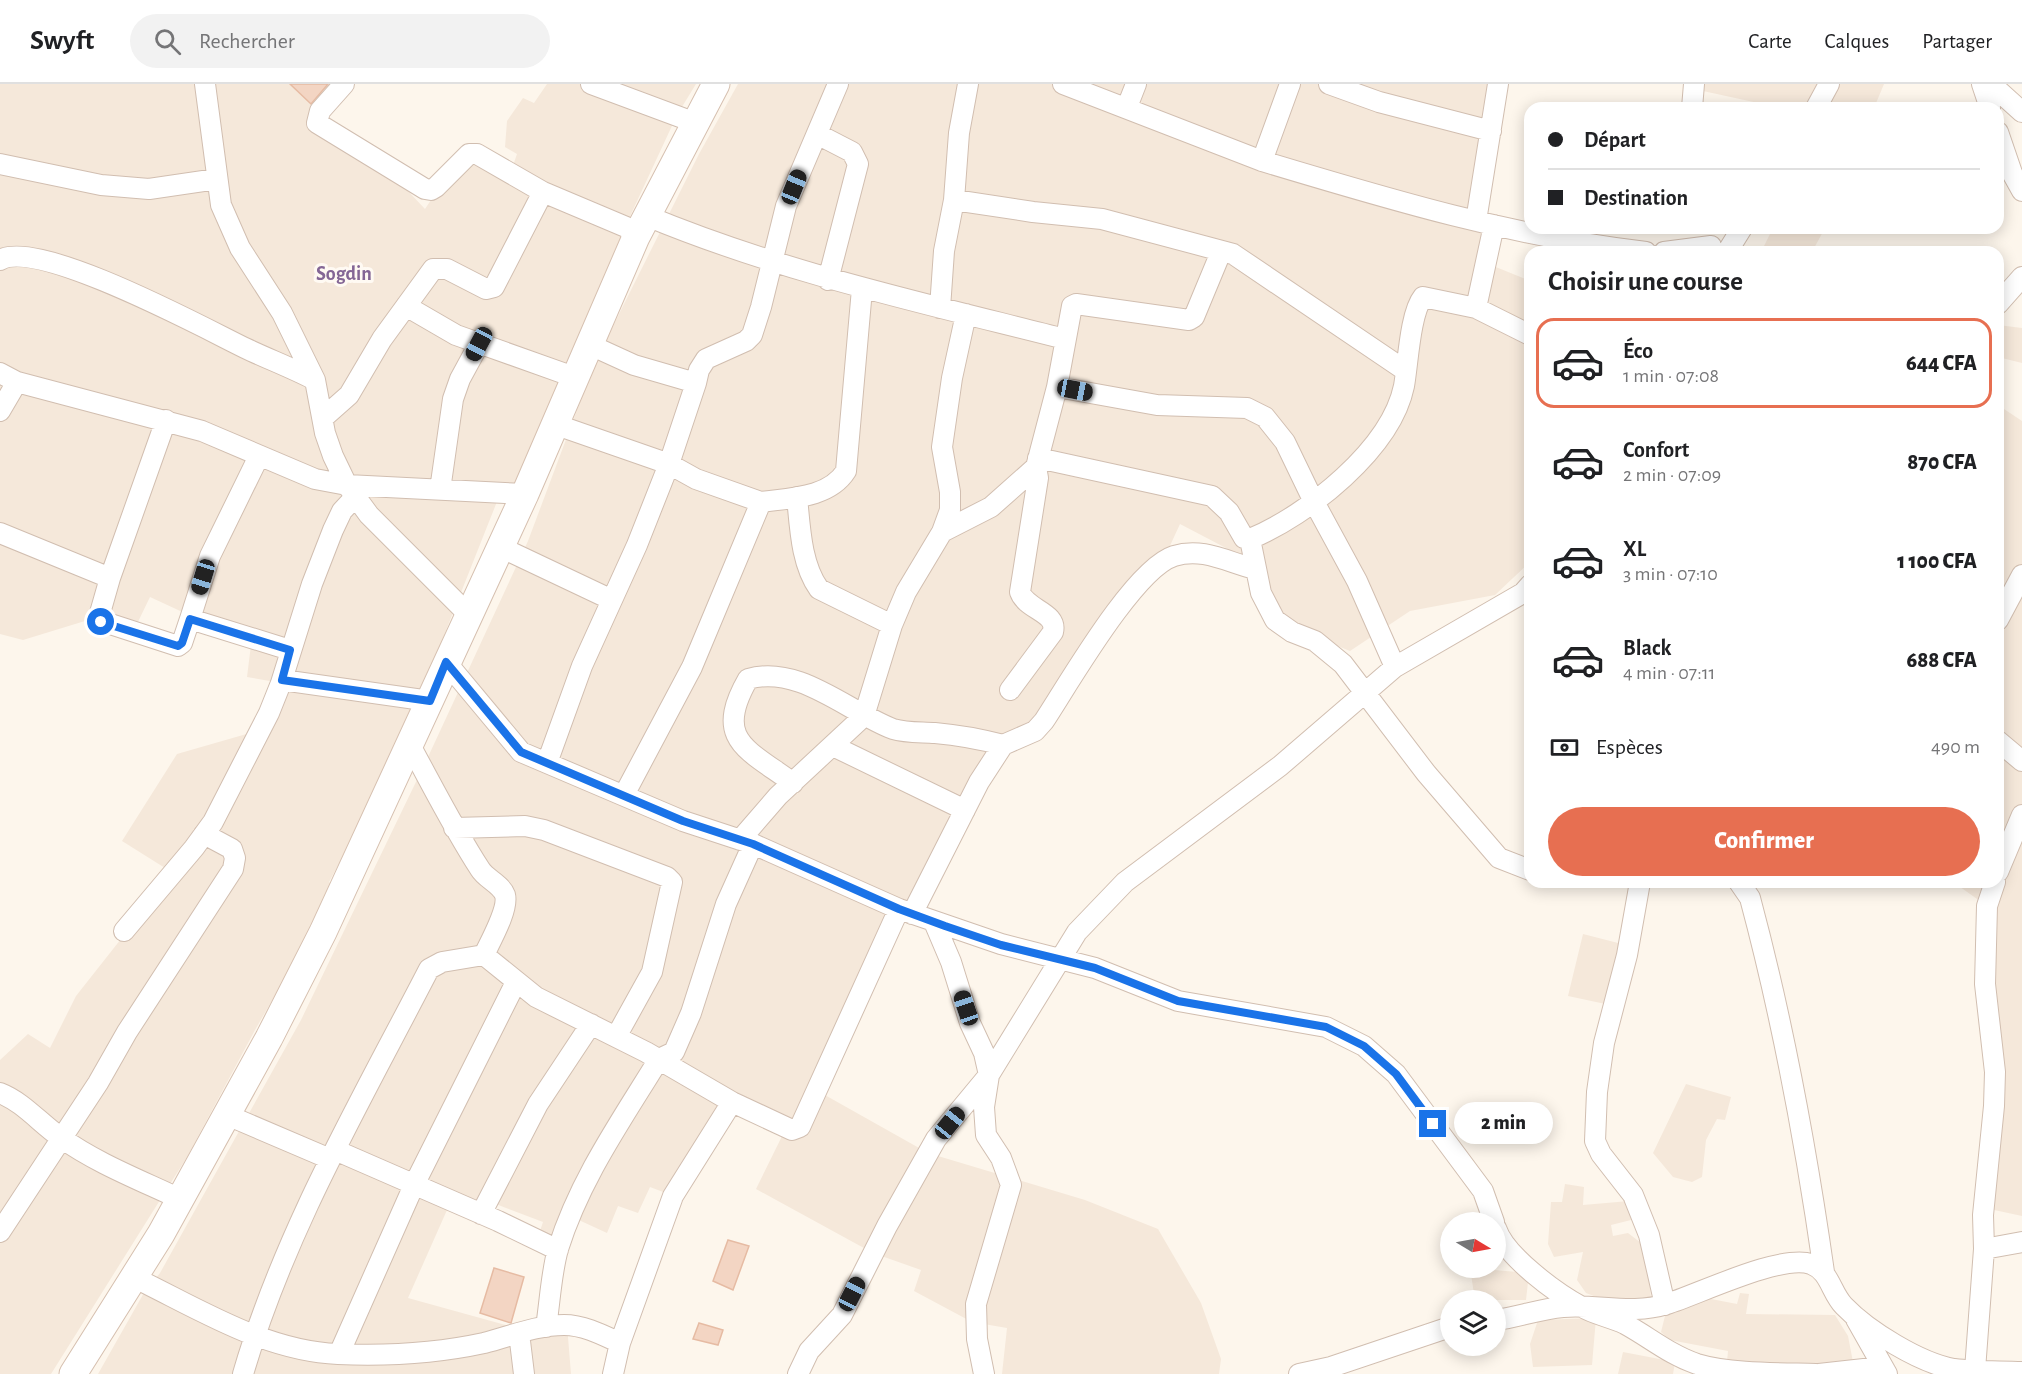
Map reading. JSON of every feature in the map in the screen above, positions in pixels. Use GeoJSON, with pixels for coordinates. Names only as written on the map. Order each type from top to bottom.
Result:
{"type":"FeatureCollection","features":[{"type":"Feature","properties":{"kind":"street"},"geometry":{"type":"LineString","coordinates":[[205,84],[221,205],[240,248],[282,313],[315,380],[325,433],[333,456],[351,491],[369,515],[468,614]]}},
{"type":"Feature","properties":{"kind":"street"},"geometry":{"type":"LineString","coordinates":[[344,84],[320,111],[317,123],[425,189],[431,190],[436,187],[473,153],[543,192],[626,227],[641,226],[708,242],[828,280],[1065,339]]}},
{"type":"Feature","properties":{"kind":"street"},"geometry":{"type":"LineString","coordinates":[[73,1374],[135,1278],[180,1199],[323,932],[525,494],[573,377],[641,226],[716,84]]}},
{"type":"Feature","properties":{"kind":"street"},"geometry":{"type":"LineString","coordinates":[[547,763],[582,666],[669,464],[699,370],[706,359],[746,341],[752,335],[773,263],[786,206],[819,135],[838,84]]}},
{"type":"Feature","properties":{"kind":"street"},"geometry":{"type":"LineString","coordinates":[[940,308],[944,250],[954,200],[959,133],[968,84]]}},
{"type":"Feature","properties":{"kind":"street"},"geometry":{"type":"LineString","coordinates":[[1063,84],[1262,161],[1485,223],[1524,232]]}},
{"type":"Feature","properties":{"kind":"street"},"geometry":{"type":"LineString","coordinates":[[1127,107],[1136,84]]}},
{"type":"Feature","properties":{"kind":"street"},"geometry":{"type":"LineString","coordinates":[[1262,161],[1290,84]]}},
{"type":"Feature","properties":{"kind":"street"},"geometry":{"type":"LineString","coordinates":[[1329,84],[1354,88],[1491,131]]}},
{"type":"Feature","properties":{"kind":"street"},"geometry":{"type":"LineString","coordinates":[[1476,308],[1491,131],[1498,84]]}},
{"type":"Feature","properties":{"kind":"street"},"geometry":{"type":"LineString","coordinates":[[1692,102],[1694,84]]}},
{"type":"Feature","properties":{"kind":"street"},"geometry":{"type":"LineString","coordinates":[[1819,102],[1829,84]]}},
{"type":"Feature","properties":{"kind":"street"},"geometry":{"type":"LineString","coordinates":[[1982,84],[1988,102]]}},
{"type":"Feature","properties":{"kind":"street"},"geometry":{"type":"LineString","coordinates":[[1991,84],[2022,112]]}},
{"type":"Feature","properties":{"kind":"street"},"geometry":{"type":"LineString","coordinates":[[598,85],[696,123]]}},
{"type":"Feature","properties":{"kind":"street"},"geometry":{"type":"LineString","coordinates":[[819,135],[852,152],[858,164],[828,280]]}},
{"type":"Feature","properties":{"kind":"street"},"geometry":{"type":"LineString","coordinates":[[2004,150],[2012,173],[2022,191]]}},
{"type":"Feature","properties":{"kind":"street"},"geometry":{"type":"LineString","coordinates":[[0,164],[101,185],[149,189],[217,179]]}},
{"type":"Feature","properties":{"kind":"street"},"geometry":{"type":"LineString","coordinates":[[323,418],[349,395],[382,339],[433,269],[438,267],[486,289],[494,287],[543,192]]}},
{"type":"Feature","properties":{"kind":"street"},"geometry":{"type":"LineString","coordinates":[[954,200],[1033,212],[1102,219],[1241,258],[1296,298],[1406,371]]}},
{"type":"Feature","properties":{"kind":"street"},"geometry":{"type":"LineString","coordinates":[[1535,234],[1594,246]]}},
{"type":"Feature","properties":{"kind":"street"},"geometry":{"type":"LineString","coordinates":[[1714,245],[1732,234]]}},
{"type":"Feature","properties":{"kind":"street"},"geometry":{"type":"LineString","coordinates":[[1010,690],[1053,632],[1055,626],[1053,620],[1022,599],[1020,592],[1038,478],[1037,463],[1057,387],[1073,304],[1186,322],[1192,319],[1221,252]]}},
{"type":"Feature","properties":{"kind":"street"},"geometry":{"type":"LineString","coordinates":[[0,260],[18,256],[42,260],[124,288],[315,380]]}},
{"type":"Feature","properties":{"kind":"street"},"geometry":{"type":"LineString","coordinates":[[2004,297],[2022,277]]}},
{"type":"Feature","properties":{"kind":"street"},"geometry":{"type":"LineString","coordinates":[[554,424],[669,464],[696,479],[761,502],[797,497],[827,489],[839,482],[846,471],[862,289]]}},
{"type":"Feature","properties":{"kind":"street"},"geometry":{"type":"LineString","coordinates":[[1037,463],[1212,496],[1229,512],[1244,538],[1250,539],[1293,516],[1313,501],[1344,477],[1380,439],[1394,416],[1423,297],[1476,308],[1524,332]]}},
{"type":"Feature","properties":{"kind":"street"},"geometry":{"type":"LineString","coordinates":[[406,306],[456,335],[573,377]]}},
{"type":"Feature","properties":{"kind":"street"},"geometry":{"type":"LineString","coordinates":[[546,1327],[558,1250],[574,1203],[598,1156],[659,1059],[674,1052],[691,1013],[746,842],[793,783],[864,716],[892,625],[906,592],[942,532],[951,501],[942,447],[945,420],[966,314]]}},
{"type":"Feature","properties":{"kind":"street"},"geometry":{"type":"LineString","coordinates":[[440,490],[453,399],[460,379],[479,344]]}},
{"type":"Feature","properties":{"kind":"street"},"geometry":{"type":"LineString","coordinates":[[588,344],[634,365],[696,383]]}},
{"type":"Feature","properties":{"kind":"street"},"geometry":{"type":"LineString","coordinates":[[0,411],[9,377],[202,431],[315,479],[351,491],[440,490],[525,494]]}},
{"type":"Feature","properties":{"kind":"street"},"geometry":{"type":"LineString","coordinates":[[1057,387],[1157,405],[1246,408],[1259,412],[1285,442],[1313,501],[1357,581],[1395,667]]}},
{"type":"Feature","properties":{"kind":"street"},"geometry":{"type":"LineString","coordinates":[[166,420],[110,578],[99,615],[101,622],[178,646],[182,643],[210,556],[259,456]]}},
{"type":"Feature","properties":{"kind":"street"},"geometry":{"type":"LineString","coordinates":[[942,532],[992,507],[1037,463]]}},
{"type":"Feature","properties":{"kind":"street"},"geometry":{"type":"LineString","coordinates":[[124,932],[204,834],[269,713],[333,530],[351,491]]}},
{"type":"Feature","properties":{"kind":"street"},"geometry":{"type":"LineString","coordinates":[[797,497],[801,535],[812,580],[824,593],[892,625]]}},
{"type":"Feature","properties":{"kind":"street"},"geometry":{"type":"LineString","coordinates":[[624,795],[692,667],[761,502]]}},
{"type":"Feature","properties":{"kind":"street"},"geometry":{"type":"LineString","coordinates":[[0,533],[110,578]]}},
{"type":"Feature","properties":{"kind":"street"},"geometry":{"type":"LineString","coordinates":[[1250,539],[1262,593],[1275,620],[1330,651],[1366,693],[1426,773],[1498,858],[1524,868]]}},
{"type":"Feature","properties":{"kind":"street"},"geometry":{"type":"LineString","coordinates":[[500,547],[612,600]]}},
{"type":"Feature","properties":{"kind":"street"},"geometry":{"type":"LineString","coordinates":[[243,1374],[254,1336],[303,1211],[429,969],[442,962],[484,955],[536,997],[659,1059],[732,1102],[792,1130],[800,1127],[905,911],[965,810],[984,772],[1003,745],[1035,731],[1044,721],[1099,637],[1149,571],[1173,556],[1191,553],[1215,556],[1255,568]]}},
{"type":"Feature","properties":{"kind":"street"},"geometry":{"type":"LineString","coordinates":[[2004,609],[2022,575]]}},
{"type":"Feature","properties":{"kind":"street"},"geometry":{"type":"LineString","coordinates":[[798,1374],[809,1351],[842,1316],[887,1226],[936,1139],[989,1075],[1077,932],[1125,882],[1280,766],[1395,667],[1524,592]]}},
{"type":"Feature","properties":{"kind":"street"},"geometry":{"type":"LineString","coordinates":[[190,619],[290,650]]}},
{"type":"Feature","properties":{"kind":"street"},"geometry":{"type":"LineString","coordinates":[[446,662],[521,752],[683,821],[746,842],[905,911],[1001,945],[1095,968],[1178,1001],[1326,1027],[1364,1046],[1396,1074],[1483,1191],[1490,1212]]}},
{"type":"Feature","properties":{"kind":"street"},"geometry":{"type":"LineString","coordinates":[[793,783],[736,738],[732,721],[734,706],[748,679],[765,675],[792,680],[812,687],[864,716],[903,731],[967,736],[1003,745]]}},
{"type":"Feature","properties":{"kind":"street"},"geometry":{"type":"LineString","coordinates":[[282,680],[430,701]]}},
{"type":"Feature","properties":{"kind":"street"},"geometry":{"type":"LineString","coordinates":[[410,745],[454,828],[483,874],[500,888],[505,896],[505,908],[484,955]]}},
{"type":"Feature","properties":{"kind":"street"},"geometry":{"type":"LineString","coordinates":[[833,746],[965,810]]}},
{"type":"Feature","properties":{"kind":"street"},"geometry":{"type":"LineString","coordinates":[[2004,746],[2022,761]]}},
{"type":"Feature","properties":{"kind":"street"},"geometry":{"type":"LineString","coordinates":[[2004,858],[2022,814]]}},
{"type":"Feature","properties":{"kind":"street"},"geometry":{"type":"LineString","coordinates":[[454,828],[525,826],[544,830],[667,877],[672,882],[652,972],[616,1037]]}},
{"type":"Feature","properties":{"kind":"street"},"geometry":{"type":"LineString","coordinates":[[0,1232],[233,868],[235,858],[232,849],[204,834]]}},
{"type":"Feature","properties":{"kind":"street"},"geometry":{"type":"LineString","coordinates":[[1638,888],[1627,955],[1604,1043],[1597,1092],[1595,1141],[1601,1154],[1633,1195],[1649,1235],[1665,1305]]}},
{"type":"Feature","properties":{"kind":"street"},"geometry":{"type":"LineString","coordinates":[[1506,1243],[1531,1272],[1582,1308],[1624,1323],[1697,1368],[1817,1374],[1884,1371],[1854,1317],[1840,1302],[1824,1272],[1812,1186],[1788,1058],[1750,898],[1743,888]]}},
{"type":"Feature","properties":{"kind":"street"},"geometry":{"type":"LineString","coordinates":[[1975,1370],[1984,1249],[1983,1215],[1995,1072],[1985,984],[1987,906],[1993,888]]}},
{"type":"Feature","properties":{"kind":"street"},"geometry":{"type":"LineString","coordinates":[[934,922],[951,962],[970,1023],[984,1053],[989,1075],[984,1107],[986,1135],[1001,1158],[1011,1185],[976,1304],[977,1339],[984,1374]]}},
{"type":"Feature","properties":{"kind":"street"},"geometry":{"type":"LineString","coordinates":[[339,1354],[414,1185],[516,982]]}},
{"type":"Feature","properties":{"kind":"street"},"geometry":{"type":"LineString","coordinates":[[481,1214],[538,1104],[572,1056],[591,1024]]}},
{"type":"Feature","properties":{"kind":"street"},"geometry":{"type":"LineString","coordinates":[[0,1093],[12,1099],[61,1138],[123,1172],[180,1199]]}},
{"type":"Feature","properties":{"kind":"street"},"geometry":{"type":"LineString","coordinates":[[614,1374],[620,1343],[672,1196],[732,1102]]}},
{"type":"Feature","properties":{"kind":"street"},"geometry":{"type":"LineString","coordinates":[[227,1115],[414,1185],[558,1250]]}},
{"type":"Feature","properties":{"kind":"street"},"geometry":{"type":"LineString","coordinates":[[1984,1249],[2022,1242]]}},
{"type":"Feature","properties":{"kind":"street"},"geometry":{"type":"LineString","coordinates":[[1506,1318],[1563,1307],[1641,1310],[1665,1305],[1754,1272],[1794,1263],[1810,1264],[1824,1272]]}},
{"type":"Feature","properties":{"kind":"street"},"geometry":{"type":"LineString","coordinates":[[135,1278],[254,1336],[312,1351],[339,1354],[404,1353],[482,1343],[546,1327],[567,1325],[593,1331],[620,1343]]}},
{"type":"Feature","properties":{"kind":"street"},"geometry":{"type":"LineString","coordinates":[[1854,1317],[1934,1364],[1975,1370],[2022,1372]]}},
{"type":"Feature","properties":{"kind":"street"},"geometry":{"type":"LineString","coordinates":[[1299,1374],[1331,1367],[1440,1330]]}},
{"type":"Feature","properties":{"kind":"street"},"geometry":{"type":"LineString","coordinates":[[519,1333],[524,1374]]}},
{"type":"Feature","properties":{"kind":"shaded area"},"geometry":{"type":"Polygon","coordinates":[[[0,84],[345,84],[319,123],[370,151],[425,209],[439,188],[470,154],[510,174],[517,154],[505,147],[507,121],[523,98],[534,103],[547,84],[696,84],[677,115],[625,227],[514,494],[500,494],[393,764],[329,882],[336,889],[255,1030],[187,1157],[51,1374],[0,1374],[0,1060],[28,1034],[50,1048],[76,996],[173,873],[122,841],[177,754],[260,730],[281,683],[247,677],[252,637],[191,616],[150,597],[135,628],[98,617],[23,640],[0,634],[0,84]]]}},
{"type":"Feature","properties":{"kind":"shaded area"},"geometry":{"type":"Polygon","coordinates":[[[738,84],[1500,84],[1476,220],[1494,225],[1486,263],[1524,279],[1524,568],[1495,595],[1410,611],[1350,651],[1281,623],[1247,559],[1180,524],[1156,576],[1028,733],[999,740],[912,914],[899,909],[816,1090],[928,1153],[1085,1200],[1158,1229],[1201,1303],[1221,1359],[1219,1374],[1002,1374],[1007,1328],[972,1322],[914,1291],[921,1270],[873,1253],[756,1189],[787,1126],[732,1098],[671,1195],[650,1187],[638,1213],[618,1206],[607,1233],[570,1216],[562,1240],[540,1231],[543,1222],[488,1201],[451,1201],[408,1298],[520,1329],[567,1325],[571,1374],[98,1374],[145,1291],[160,1273],[301,1020],[428,757],[528,541],[595,362],[699,154],[738,84]]]}},
{"type":"Feature","properties":{"kind":"shaded area"},"geometry":{"type":"Polygon","coordinates":[[[1703,84],[1884,84],[1876,102],[1753,102],[1703,91],[1703,84]]]}},
{"type":"Feature","properties":{"kind":"shaded area"},"geometry":{"type":"Polygon","coordinates":[[[1770,234],[1822,234],[1815,246],[1764,246],[1770,234]]]}},
{"type":"Feature","properties":{"kind":"shaded area"},"geometry":{"type":"Polygon","coordinates":[[[2004,326],[2022,328],[2022,363],[2004,358],[2004,326]]]}},
{"type":"Feature","properties":{"kind":"shaded area"},"geometry":{"type":"Polygon","coordinates":[[[2004,409],[2022,421],[2022,1216],[1985,1208],[1987,906],[1962,888],[2004,888],[2004,409]]]}},
{"type":"Feature","properties":{"kind":"shaded area"},"geometry":{"type":"Polygon","coordinates":[[[1583,934],[1622,944],[1610,1005],[1568,996],[1583,934]]]}},
{"type":"Feature","properties":{"kind":"shaded area"},"geometry":{"type":"Polygon","coordinates":[[[1686,1084],[1731,1097],[1725,1120],[1717,1119],[1706,1140],[1702,1177],[1692,1182],[1673,1177],[1653,1153],[1686,1084]]]}},
{"type":"Feature","properties":{"kind":"shaded area"},"geometry":{"type":"Polygon","coordinates":[[[1565,1184],[1584,1187],[1583,1205],[1629,1201],[1635,1219],[1611,1225],[1613,1236],[1628,1233],[1645,1246],[1651,1297],[1630,1305],[1612,1303],[1586,1293],[1577,1280],[1583,1252],[1554,1257],[1548,1244],[1551,1202],[1562,1202],[1565,1184]]]}},
{"type":"Feature","properties":{"kind":"shaded area"},"geometry":{"type":"Polygon","coordinates":[[[1506,1271],[1529,1273],[1526,1300],[1506,1300],[1506,1290],[1473,1290],[1472,1278],[1506,1278],[1506,1271]]]}},
{"type":"Feature","properties":{"kind":"shaded area"},"geometry":{"type":"Polygon","coordinates":[[[1740,1293],[1749,1294],[1746,1314],[1835,1315],[1848,1336],[1853,1362],[1811,1366],[1727,1362],[1728,1351],[1670,1340],[1661,1332],[1666,1312],[1706,1298],[1737,1304],[1740,1293]]]}},
{"type":"Feature","properties":{"kind":"shaded area"},"geometry":{"type":"Polygon","coordinates":[[[1596,1318],[1592,1365],[1533,1367],[1530,1344],[1538,1320],[1596,1318]]]}},
{"type":"Feature","properties":{"kind":"shaded area"},"geometry":{"type":"Polygon","coordinates":[[[1623,1352],[1675,1362],[1673,1374],[1618,1374],[1623,1352]]]}},
{"type":"Feature","properties":{"kind":"building"},"geometry":{"type":"Polygon","coordinates":[[[290,84],[328,84],[311,104],[290,84]]]}},
{"type":"Feature","properties":{"kind":"building"},"geometry":{"type":"Polygon","coordinates":[[[728,1240],[749,1246],[733,1290],[713,1281],[728,1240]]]}},
{"type":"Feature","properties":{"kind":"building"},"geometry":{"type":"Polygon","coordinates":[[[494,1268],[524,1277],[511,1323],[480,1313],[494,1268]]]}},
{"type":"Feature","properties":{"kind":"building"},"geometry":{"type":"Polygon","coordinates":[[[699,1323],[723,1330],[718,1345],[693,1339],[699,1323]]]}},
{"type":"Feature","properties":{"kind":"district","name":"Sogdin"},"geometry":{"type":"Point","coordinates":[344,274]}},
{"type":"Feature","properties":{"kind":"route"},"geometry":{"type":"LineString","coordinates":[[101,622],[178,646],[182,643],[190,619],[250,640],[290,650],[282,680],[430,701],[446,662],[521,752],[683,821],[753,844],[899,909],[945,926],[1001,945],[1095,968],[1178,1001],[1326,1027],[1364,1046],[1396,1074],[1433,1124]]}}]}
